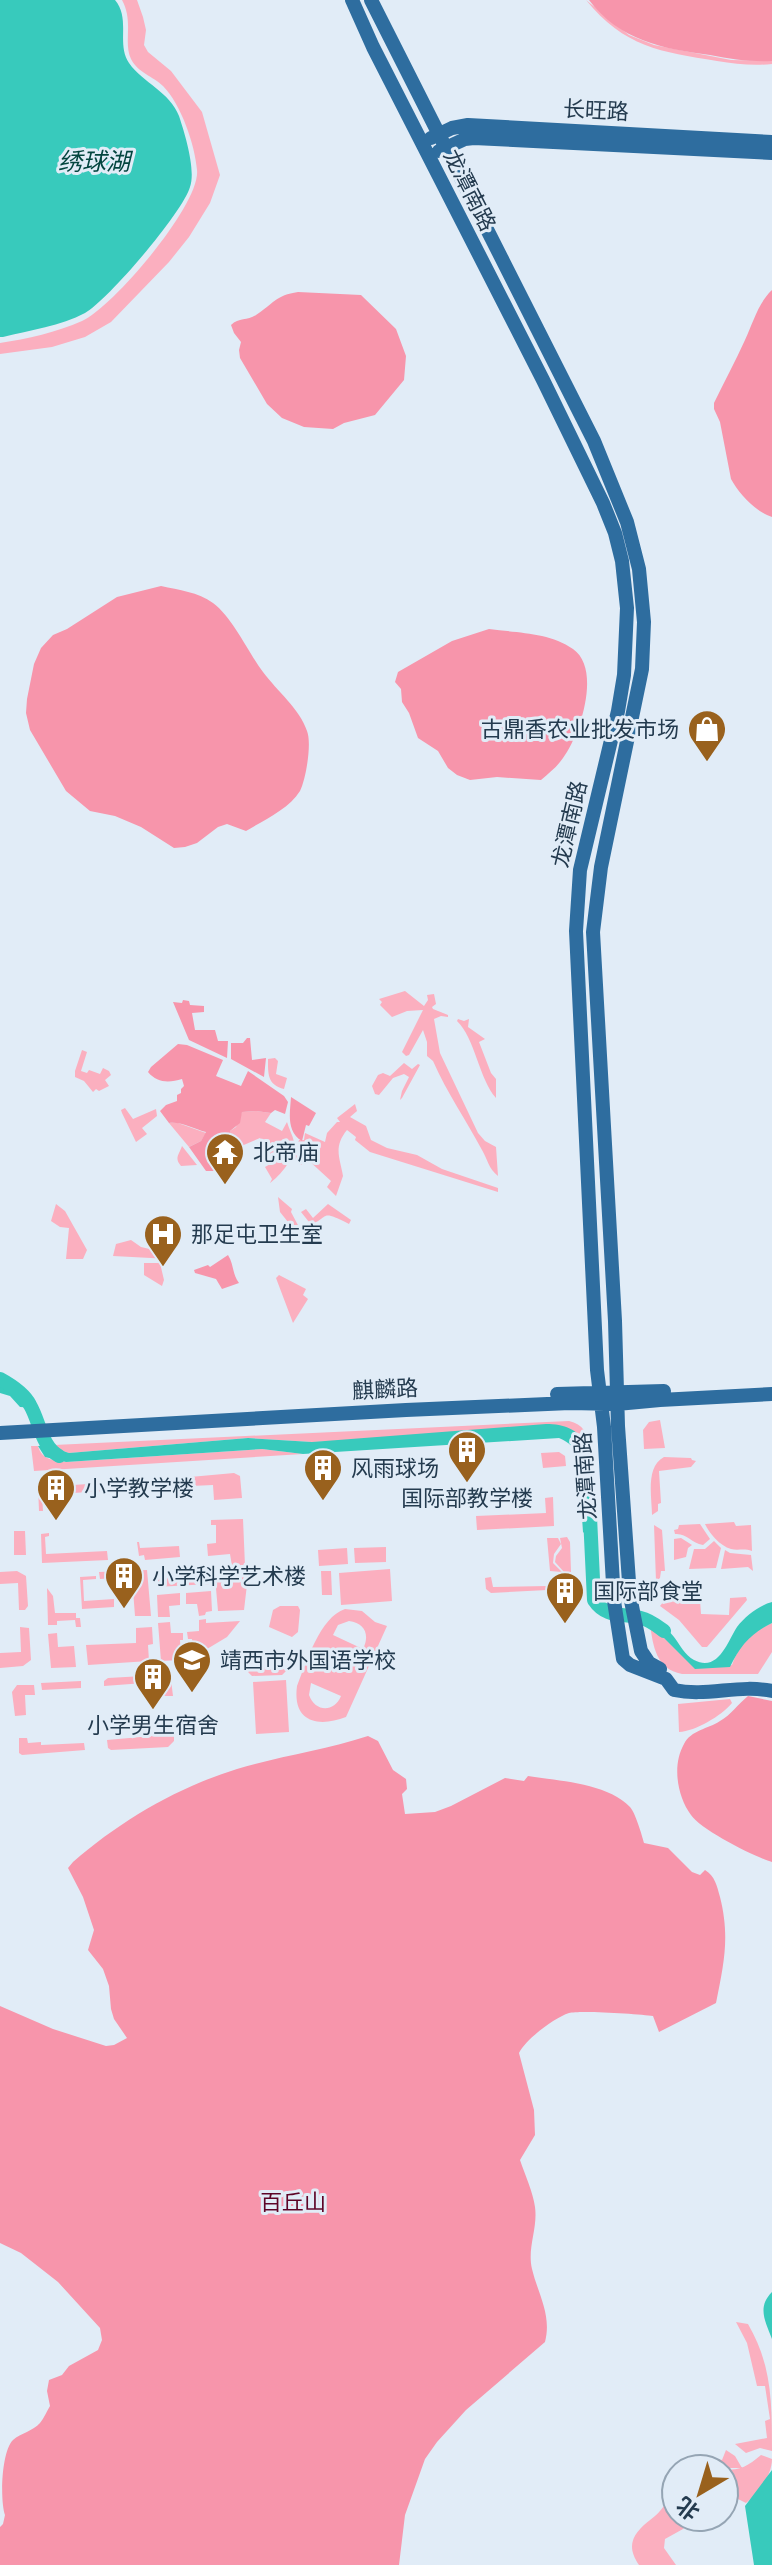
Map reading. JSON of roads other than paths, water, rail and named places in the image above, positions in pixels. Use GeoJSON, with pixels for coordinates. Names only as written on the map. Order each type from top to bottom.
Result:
{"type":"FeatureCollection","features":[{"type":"Feature","properties":{"kind":"main road","name":"龙潭南路"},"geometry":{"type":"LineString","coordinates":[[352,0],[612,524],[622,561],[627,608],[626,657],[619,705],[579,884],[577,947],[581,1046],[607,1530],[618,1631],[623,1659],[676,1686]]}},
{"type":"Feature","properties":{"kind":"main road","name":"龙潭南路"},"geometry":{"type":"LineString","coordinates":[[371,0],[602,459],[630,530],[640,578],[644,622],[642,669],[601,867],[593,932],[607,1110],[618,1398],[631,1602],[645,1659],[676,1686]]}},
{"type":"Feature","properties":{"kind":"main road","name":"长旺路"},"geometry":{"type":"LineString","coordinates":[[425,150],[468,125],[772,142]]}},
{"type":"Feature","properties":{"kind":"main road","name":"长旺路"},"geometry":{"type":"LineString","coordinates":[[442,141],[488,139],[772,153]]}},
{"type":"Feature","properties":{"kind":"main road"},"geometry":{"type":"LineString","coordinates":[[501,301],[518,293]]}},
{"type":"Feature","properties":{"kind":"main road"},"geometry":{"type":"LineString","coordinates":[[563,423],[581,415]]}},
{"type":"Feature","properties":{"kind":"main road"},"geometry":{"type":"LineString","coordinates":[[571,1062],[581,1046]]}},
{"type":"Feature","properties":{"kind":"main road","name":"麒麟路"},"geometry":{"type":"LineString","coordinates":[[0,1424],[18,1427],[600,1399],[772,1385]]}},
{"type":"Feature","properties":{"kind":"main road","name":"麒麟路"},"geometry":{"type":"LineString","coordinates":[[618,1398],[660,1400],[772,1394]]}},
{"type":"Feature","properties":{"kind":"main road","name":"麒麟路"},"geometry":{"type":"LineString","coordinates":[[0,1433],[18,1427]]}},
{"type":"Feature","properties":{"kind":"main road"},"geometry":{"type":"LineString","coordinates":[[676,1686],[772,1684]]}},
{"type":"Feature","properties":{"kind":"main road"},"geometry":{"type":"LineString","coordinates":[[676,1686],[704,1693],[729,1689],[772,1691]]}},
{"type":"Feature","properties":{"kind":"water","name":"绣球湖"},"geometry":{"type":"Polygon","coordinates":[[[0,0],[115,0],[122,15],[125,56],[135,70],[175,108],[187,142],[192,171],[190,187],[174,215],[96,305],[66,321],[3,337],[0,337],[0,0]]]}},
{"type":"Feature","properties":{"kind":"water"},"geometry":{"type":"Polygon","coordinates":[[[0,1375],[39,1408],[20,1407],[10,1396],[0,1393],[0,1375]]]}},
{"type":"Feature","properties":{"kind":"water"},"geometry":{"type":"Polygon","coordinates":[[[546,1424],[570,1429],[590,1447],[595,1535],[588,1536],[583,1532],[577,1455],[572,1446],[559,1438],[303,1454],[262,1449],[66,1462],[45,1457],[38,1446],[54,1445],[69,1453],[248,1438],[312,1442],[546,1424]]]}},
{"type":"Feature","properties":{"kind":"water"},"geometry":{"type":"Polygon","coordinates":[[[772,1602],[772,1623],[747,1641],[730,1667],[695,1669],[650,1624],[649,1618],[668,1631],[691,1658],[703,1663],[716,1659],[722,1653],[744,1619],[772,1602]]]}},
{"type":"Feature","properties":{"kind":"water"},"geometry":{"type":"Polygon","coordinates":[[[772,2292],[772,2339],[764,2309],[772,2292]]]}},
{"type":"Feature","properties":{"kind":"water"},"geometry":{"type":"Polygon","coordinates":[[[772,2470],[772,2565],[754,2565],[745,2506],[772,2470]]]}},
{"type":"Feature","properties":{"kind":"waterway"},"geometry":{"type":"LineString","coordinates":[[0,1379],[27,1401],[48,1446],[59,1456]]}},
{"type":"Feature","properties":{"kind":"waterway"},"geometry":{"type":"LineString","coordinates":[[590,1517],[594,1600],[604,1610],[644,1619],[664,1631]]}},
{"type":"Feature","properties":{"kind":"place","name":"古鼎香农业批发市场"},"geometry":{"type":"Point","coordinates":[707,763]}},
{"type":"Feature","properties":{"kind":"place","name":"北帝庙"},"geometry":{"type":"Point","coordinates":[225,1186]}},
{"type":"Feature","properties":{"kind":"place","name":"那足屯卫生室"},"geometry":{"type":"Point","coordinates":[163,1268]}},
{"type":"Feature","properties":{"kind":"place","name":"国际部教学楼"},"geometry":{"type":"Point","coordinates":[467,1484]}},
{"type":"Feature","properties":{"kind":"place","name":"风雨球场"},"geometry":{"type":"Point","coordinates":[323,1502]}},
{"type":"Feature","properties":{"kind":"place","name":"小学教学楼"},"geometry":{"type":"Point","coordinates":[56,1522]}},
{"type":"Feature","properties":{"kind":"place","name":"小学科学艺术楼"},"geometry":{"type":"Point","coordinates":[124,1610]}},
{"type":"Feature","properties":{"kind":"place","name":"国际部食堂"},"geometry":{"type":"Point","coordinates":[565,1625]}},
{"type":"Feature","properties":{"kind":"place","name":"靖西市外国语学校"},"geometry":{"type":"Point","coordinates":[192,1694]}},
{"type":"Feature","properties":{"kind":"place","name":"小学男生宿舍"},"geometry":{"type":"Point","coordinates":[153,1711]}},
{"type":"Feature","properties":{"kind":"park label","name":"百丘山"},"geometry":{"type":"Point","coordinates":[293,2202]}}]}
